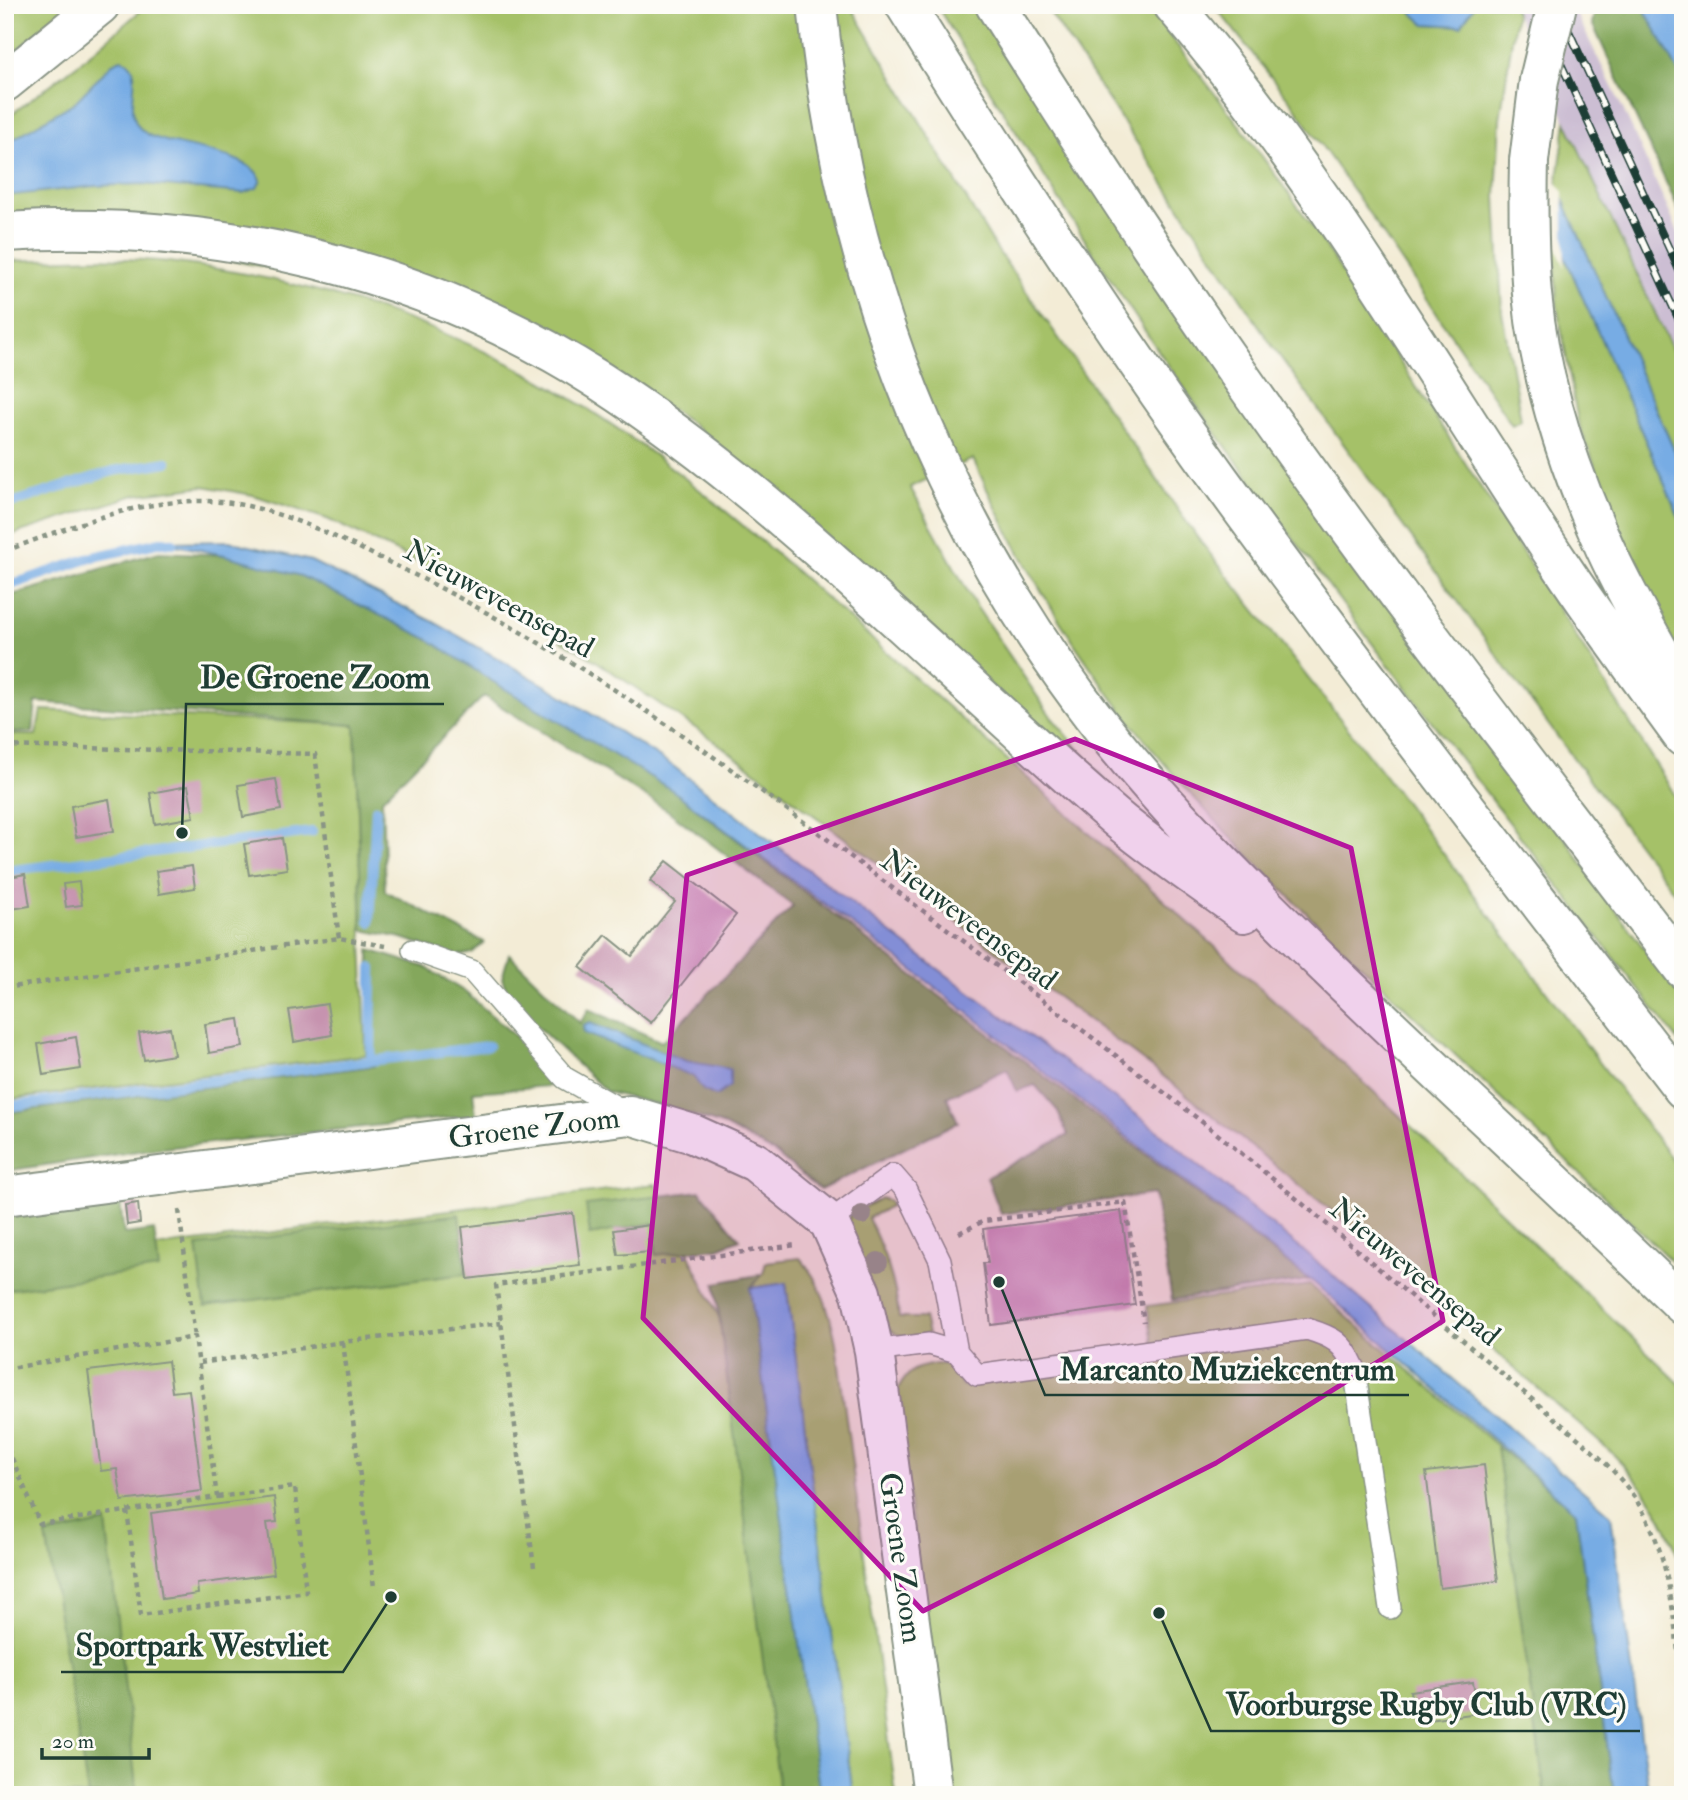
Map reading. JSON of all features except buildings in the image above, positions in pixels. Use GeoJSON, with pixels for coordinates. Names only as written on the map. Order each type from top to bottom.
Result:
{"type":"FeatureCollection","features":[{"type":"Feature","properties":{"kind":"main road"},"geometry":{"type":"LineString","coordinates":[[5,82],[100,5]]}},
{"type":"Feature","properties":{"kind":"main road"},"geometry":{"type":"LineString","coordinates":[[817,5],[836,143],[863,258],[881,320],[945,478],[973,533],[1011,597],[1088,709],[1166,802],[1222,863],[1361,1000],[1683,1305]]}},
{"type":"Feature","properties":{"kind":"main road"},"geometry":{"type":"LineString","coordinates":[[905,5],[1070,263],[1211,467],[1332,632],[1683,1089]]}},
{"type":"Feature","properties":{"kind":"main road"},"geometry":{"type":"LineString","coordinates":[[995,5],[1131,217],[1238,373],[1395,591],[1683,968]]}},
{"type":"Feature","properties":{"kind":"main road"},"geometry":{"type":"LineString","coordinates":[[1173,5],[1278,139],[1332,216],[1561,566],[1683,737]]}},
{"type":"Feature","properties":{"kind":"main road"},"geometry":{"type":"LineString","coordinates":[[1557,5],[1539,80],[1529,161],[1529,257],[1538,338],[1560,428],[1593,521],[1626,591],[1683,694]]}},
{"type":"Feature","properties":{"kind":"main road"},"geometry":{"type":"LineString","coordinates":[[5,232],[121,229],[189,235],[268,248],[335,264],[407,286],[536,344],[610,388],[736,481],[804,537],[1119,820],[1361,1000]]}},
{"type":"Feature","properties":{"kind":"main road","name":"Groene Zoom"},"geometry":{"type":"LineString","coordinates":[[5,1196],[630,1115],[693,1134],[755,1162],[833,1231],[861,1293],[874,1351],[933,1795]]}},
{"type":"Feature","properties":{"kind":"lane"},"geometry":{"type":"LineString","coordinates":[[413,950],[472,971],[565,1078],[630,1115]]}},
{"type":"Feature","properties":{"kind":"lane"},"geometry":{"type":"LineString","coordinates":[[833,1231],[893,1175],[906,1190],[940,1260],[957,1352],[977,1375],[1307,1329],[1327,1335],[1346,1349],[1354,1367],[1390,1608]]}},
{"type":"Feature","properties":{"kind":"lane"},"geometry":{"type":"LineString","coordinates":[[874,1351],[929,1344],[957,1352]]}},
{"type":"Feature","properties":{"kind":"path","name":"Nieuweveensepad"},"geometry":{"type":"LineString","coordinates":[[5,551],[91,520],[166,503],[222,502],[272,513],[339,538],[446,591],[591,674],[696,743],[1196,1117],[1371,1262],[1612,1471],[1637,1502],[1652,1529],[1660,1553],[1669,1589],[1683,1692]]}},
{"type":"Feature","properties":{"kind":"path"},"geometry":{"type":"LineString","coordinates":[[5,747],[315,754],[339,938]]}},
{"type":"Feature","properties":{"kind":"path"},"geometry":{"type":"LineString","coordinates":[[5,988],[339,938],[413,950]]}},
{"type":"Feature","properties":{"kind":"path"},"geometry":{"type":"LineString","coordinates":[[175,1173],[217,1497]]}},
{"type":"Feature","properties":{"kind":"path"},"geometry":{"type":"LineString","coordinates":[[932,1245],[984,1221],[1125,1202],[1148,1350]]}},
{"type":"Feature","properties":{"kind":"path"},"geometry":{"type":"LineString","coordinates":[[534,1567],[496,1285],[833,1231]]}},
{"type":"Feature","properties":{"kind":"path"},"geometry":{"type":"LineString","coordinates":[[200,1363],[501,1323]]}},
{"type":"Feature","properties":{"kind":"path"},"geometry":{"type":"LineString","coordinates":[[5,1369],[195,1337]]}},
{"type":"Feature","properties":{"kind":"path"},"geometry":{"type":"LineString","coordinates":[[343,1342],[374,1587]]}},
{"type":"Feature","properties":{"kind":"path"},"geometry":{"type":"LineString","coordinates":[[5,1442],[40,1524],[217,1497],[295,1487],[306,1592],[141,1615],[127,1511]]}},
{"type":"Feature","properties":{"kind":"highlighted area"},"geometry":{"type":"Polygon","coordinates":[[[1075,739],[1351,848],[1443,1321],[1216,1463],[923,1611],[643,1318],[687,875],[1075,739]]]}},
{"type":"Feature","properties":{"kind":"shaded area"},"geometry":{"type":"Polygon","coordinates":[[[1512,5],[1572,5],[1624,111],[1683,243],[1683,373],[1512,5]]]}},
{"type":"Feature","properties":{"kind":"green space"},"geometry":{"type":"Polygon","coordinates":[[[5,5],[73,5],[5,59],[5,5]]]}},
{"type":"Feature","properties":{"kind":"green space"},"geometry":{"type":"Polygon","coordinates":[[[133,5],[850,5],[996,248],[1197,537],[1386,777],[1683,1174],[1683,1272],[1300,906],[1230,837],[1164,763],[1087,662],[1045,597],[1007,529],[973,459],[910,487],[974,603],[1052,718],[1126,804],[695,426],[580,347],[520,315],[5,218],[5,119],[82,61],[139,12],[133,5]]]}},
{"type":"Feature","properties":{"kind":"green space"},"geometry":{"type":"Polygon","coordinates":[[[936,5],[976,5],[1617,912],[1683,1001],[1683,1047],[1375,648],[1196,405],[1096,257],[936,5]]]}},
{"type":"Feature","properties":{"kind":"green space"},"geometry":{"type":"Polygon","coordinates":[[[1045,5],[1146,5],[1243,130],[1317,233],[1547,590],[1683,808],[1683,904],[1512,676],[1273,347],[1045,5]]]}},
{"type":"Feature","properties":{"kind":"green space"},"geometry":{"type":"Polygon","coordinates":[[[1214,5],[1403,5],[1425,24],[1461,26],[1475,5],[1512,5],[1516,13],[1500,119],[1496,197],[1502,312],[1521,420],[1512,425],[1294,106],[1214,5]]]}},
{"type":"Feature","properties":{"kind":"green space"},"geometry":{"type":"Polygon","coordinates":[[[1597,5],[1642,5],[1683,80],[1683,219],[1592,23],[1597,5]]]}},
{"type":"Feature","properties":{"kind":"green space"},"geometry":{"type":"Polygon","coordinates":[[[1566,122],[1683,373],[1683,470],[1557,186],[1566,122]]]}},
{"type":"Feature","properties":{"kind":"green space"},"geometry":{"type":"Polygon","coordinates":[[[1554,232],[1683,526],[1683,662],[1639,579],[1578,422],[1557,305],[1554,232]]]}},
{"type":"Feature","properties":{"kind":"green space"},"geometry":{"type":"Polygon","coordinates":[[[99,258],[169,262],[262,277],[354,301],[443,333],[568,396],[642,446],[748,530],[956,713],[1339,1060],[1499,1209],[1683,1387],[1683,1592],[1672,1540],[1642,1487],[1623,1464],[1352,1227],[1153,1068],[716,742],[596,661],[463,583],[327,519],[253,495],[203,486],[135,495],[5,537],[5,261],[99,258]]]}},
{"type":"Feature","properties":{"kind":"green space"},"geometry":{"type":"Polygon","coordinates":[[[159,552],[224,555],[301,576],[428,639],[672,790],[1309,1280],[1172,1300],[1154,1194],[1001,1214],[987,1177],[1068,1135],[1057,1110],[1035,1085],[1017,1091],[1007,1069],[947,1097],[958,1122],[820,1190],[775,1153],[725,1126],[667,1107],[607,1092],[510,1001],[502,978],[509,954],[580,1023],[589,1009],[662,1042],[793,906],[667,810],[484,696],[382,799],[385,891],[484,942],[472,953],[456,956],[402,938],[362,930],[355,725],[36,702],[33,732],[5,733],[5,597],[159,552]]]}},
{"type":"Feature","properties":{"kind":"green space"},"geometry":{"type":"Polygon","coordinates":[[[41,710],[355,725],[366,1055],[5,1100],[5,735],[36,735],[41,710]]]}},
{"type":"Feature","properties":{"kind":"green space"},"geometry":{"type":"Polygon","coordinates":[[[369,950],[425,967],[465,992],[522,1042],[550,1086],[473,1092],[476,1115],[145,1150],[5,1171],[5,1113],[374,1066],[369,950]]]}},
{"type":"Feature","properties":{"kind":"green space"},"geometry":{"type":"Polygon","coordinates":[[[655,1184],[759,1400],[795,1795],[5,1795],[5,1266],[655,1184]]]}},
{"type":"Feature","properties":{"kind":"green space"},"geometry":{"type":"Polygon","coordinates":[[[700,1191],[740,1239],[718,1248],[656,1255],[654,1223],[590,1235],[586,1205],[700,1191]]]}},
{"type":"Feature","properties":{"kind":"green space"},"geometry":{"type":"Polygon","coordinates":[[[881,1198],[888,1200],[891,1206],[868,1218],[888,1267],[899,1318],[924,1318],[928,1334],[922,1336],[908,1338],[889,1330],[846,1227],[851,1214],[881,1198]]]}},
{"type":"Feature","properties":{"kind":"green space"},"geometry":{"type":"Polygon","coordinates":[[[120,1201],[124,1234],[154,1230],[159,1269],[5,1290],[5,1218],[120,1201]]]}},
{"type":"Feature","properties":{"kind":"green space"},"geometry":{"type":"Polygon","coordinates":[[[459,1214],[466,1274],[205,1306],[197,1246],[459,1214]]]}},
{"type":"Feature","properties":{"kind":"green space"},"geometry":{"type":"Polygon","coordinates":[[[800,1258],[814,1277],[824,1298],[836,1343],[896,1795],[853,1795],[786,1284],[750,1288],[763,1274],[766,1262],[800,1258]]]}},
{"type":"Feature","properties":{"kind":"green space"},"geometry":{"type":"Polygon","coordinates":[[[763,1274],[750,1288],[820,1795],[780,1795],[715,1283],[763,1274]]]}},
{"type":"Feature","properties":{"kind":"green space"},"geometry":{"type":"Polygon","coordinates":[[[1310,1285],[1497,1446],[1545,1795],[949,1795],[895,1395],[904,1380],[916,1369],[934,1364],[945,1364],[954,1369],[962,1386],[1156,1360],[1147,1306],[1310,1285]]]}},
{"type":"Feature","properties":{"kind":"green space"},"geometry":{"type":"Polygon","coordinates":[[[1497,1446],[1576,1512],[1614,1795],[1545,1795],[1497,1446]]]}},
{"type":"Feature","properties":{"kind":"green space"},"geometry":{"type":"Polygon","coordinates":[[[106,1522],[137,1795],[88,1795],[46,1535],[106,1522]]]}},
{"type":"Feature","properties":{"kind":"water"},"geometry":{"type":"Polygon","coordinates":[[[1403,5],[1475,5],[1461,26],[1425,24],[1403,5]]]}},
{"type":"Feature","properties":{"kind":"water"},"geometry":{"type":"Polygon","coordinates":[[[1642,5],[1683,5],[1683,80],[1642,5]]]}},
{"type":"Feature","properties":{"kind":"water"},"geometry":{"type":"Polygon","coordinates":[[[121,59],[130,64],[134,72],[133,104],[138,126],[158,139],[227,156],[242,163],[254,170],[261,180],[257,188],[243,193],[142,184],[5,196],[5,144],[75,102],[114,62],[121,59]]]}},
{"type":"Feature","properties":{"kind":"water"},"geometry":{"type":"Polygon","coordinates":[[[1557,186],[1683,470],[1683,526],[1554,232],[1557,186]]]}},
{"type":"Feature","properties":{"kind":"water"},"geometry":{"type":"Polygon","coordinates":[[[229,541],[311,561],[432,621],[555,691],[673,766],[918,954],[1148,1123],[1323,1267],[1611,1515],[1649,1795],[1614,1795],[1576,1512],[1312,1281],[909,967],[672,790],[428,639],[301,576],[224,555],[161,542],[229,541]]]}},
{"type":"Feature","properties":{"kind":"water"},"geometry":{"type":"Polygon","coordinates":[[[590,1023],[686,1061],[730,1069],[730,1086],[716,1096],[703,1090],[693,1076],[584,1033],[583,1026],[590,1023]]]}},
{"type":"Feature","properties":{"kind":"water"},"geometry":{"type":"Polygon","coordinates":[[[786,1283],[853,1795],[820,1795],[750,1288],[786,1283]]]}},
{"type":"Feature","properties":{"kind":"pier"},"geometry":{"type":"Polygon","coordinates":[[[1557,183],[1563,191],[1565,267],[1550,233],[1554,186],[1557,183]]]}},
{"type":"Feature","properties":{"kind":"waterway"},"geometry":{"type":"LineString","coordinates":[[5,505],[113,471],[167,462]]}},
{"type":"Feature","properties":{"kind":"waterway"},"geometry":{"type":"LineString","coordinates":[[5,587],[93,557],[161,542],[173,543]]}},
{"type":"Feature","properties":{"kind":"waterway"},"geometry":{"type":"LineString","coordinates":[[370,922],[376,809]]}},
{"type":"Feature","properties":{"kind":"waterway"},"geometry":{"type":"LineString","coordinates":[[5,871],[312,832]]}},
{"type":"Feature","properties":{"kind":"waterway"},"geometry":{"type":"LineString","coordinates":[[371,1061],[372,968]]}},
{"type":"Feature","properties":{"kind":"waterway"},"geometry":{"type":"LineString","coordinates":[[5,1107],[488,1046]]}},
{"type":"Feature","properties":{"kind":"railway"},"geometry":{"type":"LineString","coordinates":[[1534,5],[1683,329]]}},
{"type":"Feature","properties":{"kind":"railway"},"geometry":{"type":"LineString","coordinates":[[1557,5],[1683,279]]}},
{"type":"Feature","properties":{"kind":"place","name":"De Groene Zoom"},"geometry":{"type":"Point","coordinates":[182,833]}},
{"type":"Feature","properties":{"kind":"place","name":"Marcanto Muziekcentrum"},"geometry":{"type":"Point","coordinates":[999,1282]}},
{"type":"Feature","properties":{"kind":"place","name":"Sportpark Westvliet"},"geometry":{"type":"Point","coordinates":[391,1597]}},
{"type":"Feature","properties":{"kind":"place","name":"Voorburgse Rugby Club (VRC)"},"geometry":{"type":"Point","coordinates":[1159,1613]}}]}
